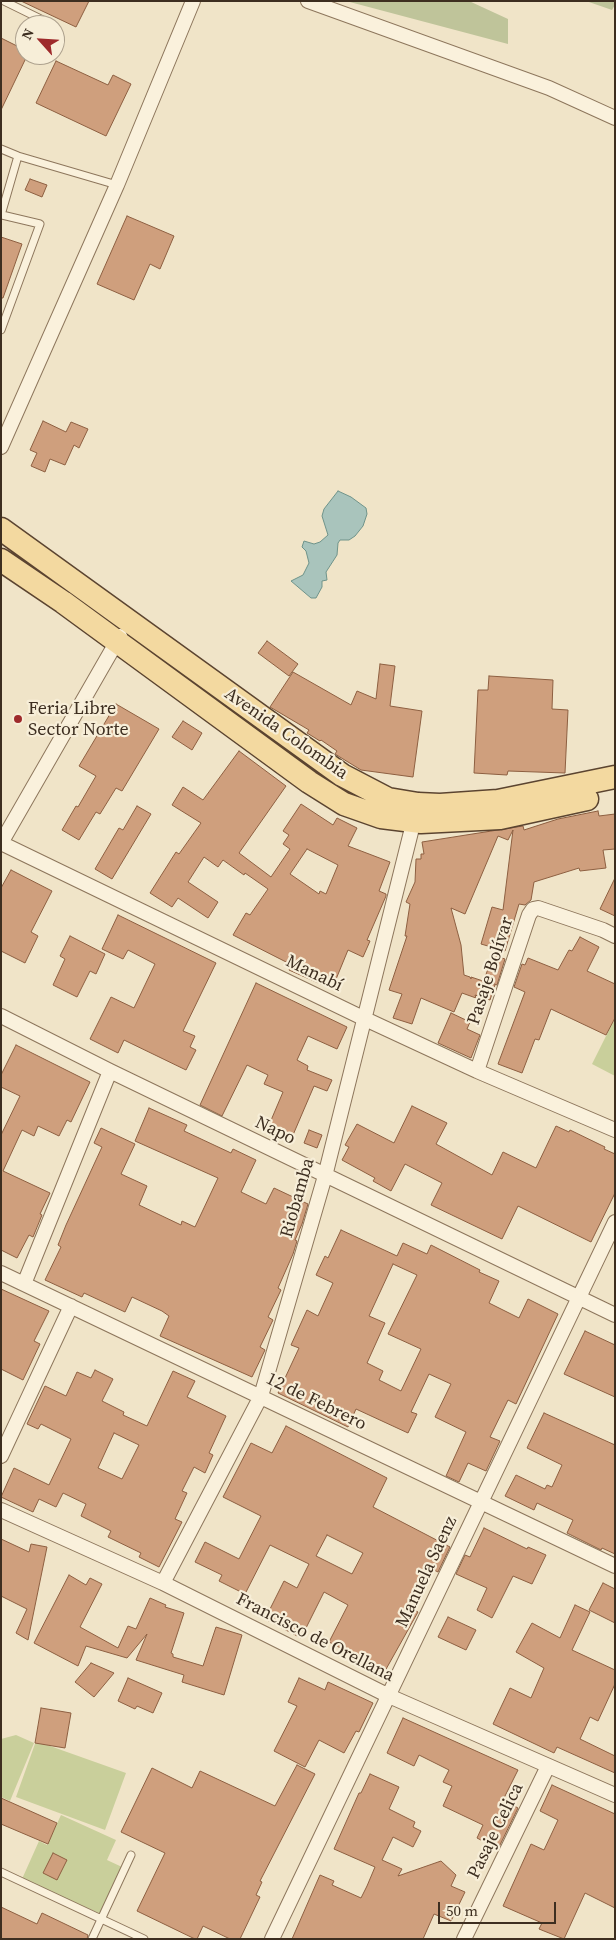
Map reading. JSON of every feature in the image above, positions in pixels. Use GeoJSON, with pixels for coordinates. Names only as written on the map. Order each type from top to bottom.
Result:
{"type":"FeatureCollection","features":[{"type":"Feature","properties":{"kind":"main road","name":"Avenida Colombia"},"geometry":{"type":"LineString","coordinates":[[1,529],[342,776],[416,812],[421,822],[500,818],[615,793]]}},
{"type":"Feature","properties":{"kind":"main road","name":"Avenida Colombia"},"geometry":{"type":"LineString","coordinates":[[1,560],[116,640],[309,782],[344,804],[381,817],[416,812],[440,805],[498,801],[615,777]]}},
{"type":"Feature","properties":{"kind":"street"},"geometry":{"type":"LineString","coordinates":[[1,447],[117,185],[193,1]]}},
{"type":"Feature","properties":{"kind":"street"},"geometry":{"type":"LineString","coordinates":[[308,1],[549,88],[615,118]]}},
{"type":"Feature","properties":{"kind":"street"},"geometry":{"type":"LineString","coordinates":[[1,843],[116,640],[131,622]]}},
{"type":"Feature","properties":{"kind":"street","name":"Riobamba"},"geometry":{"type":"LineString","coordinates":[[163,1583],[261,1396],[325,1176],[416,812]]}},
{"type":"Feature","properties":{"kind":"street","name":"Manabí"},"geometry":{"type":"LineString","coordinates":[[1,843],[363,1018],[477,1071],[615,1130]]}},
{"type":"Feature","properties":{"kind":"street","name":"Pasaje Bolívar"},"geometry":{"type":"LineString","coordinates":[[477,1071],[532,909],[538,908],[604,930],[615,936]]}},
{"type":"Feature","properties":{"kind":"street","name":"Napo"},"geometry":{"type":"LineString","coordinates":[[1,1016],[325,1176],[615,1315]]}},
{"type":"Feature","properties":{"kind":"street"},"geometry":{"type":"LineString","coordinates":[[24,1284],[110,1071]]}},
{"type":"Feature","properties":{"kind":"street","name":"Manuela Saenz"},"geometry":{"type":"LineString","coordinates":[[272,1939],[615,1222]]}},
{"type":"Feature","properties":{"kind":"street","name":"12 de Febrero"},"geometry":{"type":"LineString","coordinates":[[1,1273],[615,1566]]}},
{"type":"Feature","properties":{"kind":"street"},"geometry":{"type":"LineString","coordinates":[[1,1456],[71,1306]]}},
{"type":"Feature","properties":{"kind":"street","name":"Francisco de Orellana"},"geometry":{"type":"LineString","coordinates":[[1,1510],[163,1583],[389,1696],[615,1795]]}},
{"type":"Feature","properties":{"kind":"street","name":"Pasaje Celica"},"geometry":{"type":"LineString","coordinates":[[464,1939],[548,1766]]}},
{"type":"Feature","properties":{"kind":"lane"},"geometry":{"type":"LineString","coordinates":[[4,1],[32,15]]}},
{"type":"Feature","properties":{"kind":"lane"},"geometry":{"type":"LineString","coordinates":[[1,149],[18,156],[117,185]]}},
{"type":"Feature","properties":{"kind":"lane"},"geometry":{"type":"LineString","coordinates":[[1,330],[40,224],[2,215],[18,156]]}},
{"type":"Feature","properties":{"kind":"lane"},"geometry":{"type":"LineString","coordinates":[[92,1939],[131,1856]]}},
{"type":"Feature","properties":{"kind":"lane"},"geometry":{"type":"LineString","coordinates":[[1,1872],[144,1939]]}},
{"type":"Feature","properties":{"kind":"green space"},"geometry":{"type":"Polygon","coordinates":[[[346,1],[469,1],[508,19],[508,44],[346,1]]]}},
{"type":"Feature","properties":{"kind":"green space"},"geometry":{"type":"Polygon","coordinates":[[[586,1],[615,1],[615,5],[612,10],[586,1]]]}},
{"type":"Feature","properties":{"kind":"green space"},"geometry":{"type":"Polygon","coordinates":[[[613,1022],[615,1023],[615,1076],[592,1064],[613,1022]]]}},
{"type":"Feature","properties":{"kind":"green space"},"geometry":{"type":"Polygon","coordinates":[[[16,1735],[34,1743],[10,1801],[1,1797],[1,1739],[16,1735]]]}},
{"type":"Feature","properties":{"kind":"green space"},"geometry":{"type":"Polygon","coordinates":[[[36,1741],[126,1773],[105,1830],[16,1797],[36,1741]]]}},
{"type":"Feature","properties":{"kind":"green space"},"geometry":{"type":"Polygon","coordinates":[[[61,1815],[116,1840],[107,1860],[122,1867],[101,1914],[22,1879],[39,1841],[47,1845],[61,1815]]]}},
{"type":"Feature","properties":{"kind":"water"},"geometry":{"type":"Polygon","coordinates":[[[338,491],[351,497],[366,508],[367,514],[363,526],[355,536],[349,540],[340,540],[338,543],[337,555],[326,572],[327,580],[322,581],[322,587],[316,598],[311,598],[291,581],[303,575],[309,563],[306,551],[302,547],[304,541],[314,544],[320,542],[328,535],[322,516],[324,509],[338,491]]]}},
{"type":"Feature","properties":{"kind":"building"},"geometry":{"type":"Polygon","coordinates":[[[21,1],[89,1],[76,27],[65,22],[65,15],[51,15],[21,1]]]}},
{"type":"Feature","properties":{"kind":"building"},"geometry":{"type":"Polygon","coordinates":[[[1,38],[15,45],[15,65],[23,65],[1,110],[1,38]]]}},
{"type":"Feature","properties":{"kind":"building"},"geometry":{"type":"Polygon","coordinates":[[[54,65],[65,65],[108,85],[113,75],[131,84],[106,136],[36,103],[54,65]]]}},
{"type":"Feature","properties":{"kind":"building"},"geometry":{"type":"Polygon","coordinates":[[[30,179],[47,185],[42,197],[25,190],[30,179]]]}},
{"type":"Feature","properties":{"kind":"building"},"geometry":{"type":"Polygon","coordinates":[[[127,216],[174,236],[160,269],[150,264],[134,300],[97,284],[127,216]]]}},
{"type":"Feature","properties":{"kind":"building"},"geometry":{"type":"Polygon","coordinates":[[[1,237],[22,244],[3,298],[1,298],[1,237]]]}},
{"type":"Feature","properties":{"kind":"building"},"geometry":{"type":"Polygon","coordinates":[[[43,421],[66,432],[71,422],[88,429],[79,448],[74,445],[65,465],[50,459],[45,472],[31,466],[37,453],[30,450],[43,421]]]}},
{"type":"Feature","properties":{"kind":"building"},"geometry":{"type":"Polygon","coordinates":[[[267,641],[298,664],[289,676],[258,653],[267,641]]]}},
{"type":"Feature","properties":{"kind":"building"},"geometry":{"type":"Polygon","coordinates":[[[380,664],[395,666],[390,706],[422,711],[413,777],[361,770],[335,754],[337,751],[321,740],[307,733],[309,730],[270,707],[293,672],[351,705],[357,691],[376,699],[380,664]]]}},
{"type":"Feature","properties":{"kind":"building"},"geometry":{"type":"Polygon","coordinates":[[[489,676],[553,680],[552,709],[568,710],[565,773],[508,771],[507,775],[474,773],[478,690],[488,690],[489,676]]]}},
{"type":"Feature","properties":{"kind":"building"},"geometry":{"type":"Polygon","coordinates":[[[116,704],[159,729],[122,791],[116,788],[100,814],[96,812],[79,840],[62,830],[96,776],[79,766],[116,704]]]}},
{"type":"Feature","properties":{"kind":"building"},"geometry":{"type":"Polygon","coordinates":[[[183,721],[202,733],[192,750],[172,737],[183,721]]]}},
{"type":"Feature","properties":{"kind":"building"},"geometry":{"type":"Polygon","coordinates":[[[239,751],[286,786],[239,853],[271,877],[290,849],[283,844],[289,835],[283,831],[301,804],[333,825],[337,818],[357,828],[348,846],[390,862],[379,891],[386,894],[386,896],[367,940],[370,941],[363,957],[348,950],[332,989],[289,970],[292,965],[233,935],[246,913],[250,915],[268,889],[223,860],[218,867],[204,857],[188,882],[218,902],[208,918],[178,898],[172,907],[150,893],[176,852],[179,854],[201,823],[172,805],[183,787],[203,800],[239,751]],[[307,849],[290,874],[319,894],[320,891],[326,894],[338,865],[307,849]]]}},
{"type":"Feature","properties":{"kind":"building"},"geometry":{"type":"Polygon","coordinates":[[[137,806],[151,814],[112,879],[95,869],[119,828],[123,830],[137,806]]]}},
{"type":"Feature","properties":{"kind":"building"},"geometry":{"type":"Polygon","coordinates":[[[598,811],[599,816],[615,814],[615,849],[603,850],[606,868],[580,871],[579,868],[534,882],[531,900],[525,905],[519,904],[505,951],[481,944],[492,907],[503,910],[513,830],[508,840],[498,836],[465,914],[451,908],[461,945],[464,975],[471,979],[471,977],[495,985],[490,1000],[462,993],[454,1012],[421,998],[412,1024],[393,1018],[402,994],[389,990],[407,936],[405,936],[410,904],[406,902],[415,882],[416,859],[421,859],[421,854],[424,854],[422,842],[523,826],[524,830],[558,819],[598,811]]]}},
{"type":"Feature","properties":{"kind":"building"},"geometry":{"type":"Polygon","coordinates":[[[11,870],[52,891],[31,932],[38,936],[25,963],[1,951],[1,888],[11,870]]]}},
{"type":"Feature","properties":{"kind":"building"},"geometry":{"type":"Polygon","coordinates":[[[615,878],[615,916],[600,909],[615,878]]]}},
{"type":"Feature","properties":{"kind":"building"},"geometry":{"type":"Polygon","coordinates":[[[118,915],[216,963],[183,1031],[195,1036],[190,1047],[196,1050],[186,1070],[124,1040],[118,1053],[90,1039],[111,997],[134,1008],[155,964],[128,950],[123,959],[102,949],[118,915]]]}},
{"type":"Feature","properties":{"kind":"building"},"geometry":{"type":"Polygon","coordinates":[[[70,936],[105,954],[96,974],[90,971],[77,997],[53,985],[65,959],[60,956],[70,936]]]}},
{"type":"Feature","properties":{"kind":"building"},"geometry":{"type":"Polygon","coordinates":[[[580,937],[599,947],[587,971],[615,984],[615,1018],[606,1035],[551,1009],[539,1040],[535,1039],[522,1073],[498,1064],[525,992],[514,987],[522,964],[525,965],[528,958],[558,970],[569,950],[572,951],[580,937]]]}},
{"type":"Feature","properties":{"kind":"building"},"geometry":{"type":"Polygon","coordinates":[[[493,955],[505,959],[497,985],[484,980],[493,955]]]}},
{"type":"Feature","properties":{"kind":"building"},"geometry":{"type":"Polygon","coordinates":[[[256,983],[347,1027],[337,1049],[308,1036],[297,1060],[308,1066],[307,1070],[332,1080],[327,1091],[314,1086],[293,1135],[269,1125],[283,1092],[264,1084],[268,1075],[247,1065],[222,1116],[200,1105],[256,983]]]}},
{"type":"Feature","properties":{"kind":"building"},"geometry":{"type":"Polygon","coordinates":[[[451,1013],[470,1022],[467,1029],[480,1035],[471,1058],[438,1043],[451,1013]]]}},
{"type":"Feature","properties":{"kind":"building"},"geometry":{"type":"Polygon","coordinates":[[[16,1045],[90,1082],[71,1122],[67,1120],[59,1136],[38,1126],[34,1136],[22,1130],[3,1171],[50,1193],[40,1214],[42,1215],[33,1237],[29,1235],[17,1258],[1,1250],[1,1135],[20,1096],[1,1087],[1,1075],[16,1045]]]}},
{"type":"Feature","properties":{"kind":"building"},"geometry":{"type":"Polygon","coordinates":[[[412,1106],[447,1123],[436,1144],[492,1175],[503,1152],[536,1168],[556,1126],[569,1132],[570,1130],[615,1154],[615,1193],[591,1242],[518,1206],[502,1239],[431,1205],[442,1183],[405,1164],[391,1191],[373,1181],[375,1178],[342,1160],[349,1147],[345,1145],[357,1124],[394,1143],[412,1106]]]}},
{"type":"Feature","properties":{"kind":"building"},"geometry":{"type":"Polygon","coordinates":[[[149,1108],[187,1125],[184,1131],[231,1153],[233,1149],[256,1160],[241,1192],[266,1204],[274,1188],[308,1204],[295,1240],[297,1241],[293,1254],[278,1288],[281,1290],[268,1317],[273,1320],[260,1347],[265,1350],[252,1377],[160,1336],[169,1316],[162,1311],[132,1297],[125,1312],[84,1293],[82,1297],[45,1280],[61,1247],[58,1245],[66,1225],[102,1147],[94,1143],[101,1128],[135,1144],[121,1174],[147,1186],[139,1205],[181,1225],[182,1221],[195,1227],[218,1178],[135,1141],[149,1108]]]}},
{"type":"Feature","properties":{"kind":"building"},"geometry":{"type":"Polygon","coordinates":[[[309,1130],[322,1135],[317,1148],[304,1143],[309,1130]]]}},
{"type":"Feature","properties":{"kind":"building"},"geometry":{"type":"Polygon","coordinates":[[[341,1230],[397,1256],[403,1243],[427,1254],[431,1245],[499,1281],[489,1303],[519,1318],[528,1299],[558,1314],[516,1404],[508,1400],[490,1437],[500,1441],[486,1471],[468,1463],[459,1482],[446,1476],[466,1432],[435,1417],[451,1384],[429,1374],[411,1412],[417,1414],[408,1433],[356,1409],[348,1427],[278,1393],[299,1348],[291,1345],[307,1310],[318,1316],[333,1283],[316,1275],[325,1256],[328,1258],[341,1230]],[[393,1264],[369,1316],[385,1323],[367,1363],[383,1371],[379,1380],[401,1391],[421,1349],[388,1334],[417,1275],[393,1264]]]}},
{"type":"Feature","properties":{"kind":"building"},"geometry":{"type":"Polygon","coordinates":[[[1,1289],[49,1311],[34,1341],[40,1344],[23,1380],[1,1369],[1,1289]]]}},
{"type":"Feature","properties":{"kind":"building"},"geometry":{"type":"Polygon","coordinates":[[[585,1331],[615,1345],[615,1397],[564,1374],[585,1331]]]}},
{"type":"Feature","properties":{"kind":"building"},"geometry":{"type":"Polygon","coordinates":[[[95,1370],[113,1379],[102,1401],[124,1412],[123,1415],[147,1426],[173,1371],[195,1381],[187,1397],[226,1416],[209,1453],[213,1455],[205,1473],[194,1467],[182,1491],[187,1493],[175,1519],[182,1522],[159,1567],[139,1557],[141,1553],[108,1537],[111,1531],[81,1516],[86,1504],[63,1493],[56,1507],[39,1499],[33,1512],[1,1497],[14,1468],[49,1485],[71,1439],[41,1424],[38,1429],[27,1424],[45,1386],[66,1396],[77,1372],[91,1378],[95,1370]],[[114,1433],[98,1468],[122,1479],[139,1445],[114,1433]]]}},
{"type":"Feature","properties":{"kind":"building"},"geometry":{"type":"Polygon","coordinates":[[[544,1413],[615,1445],[615,1554],[602,1548],[601,1550],[567,1533],[573,1520],[537,1503],[534,1510],[505,1496],[516,1475],[545,1489],[547,1485],[552,1487],[562,1465],[527,1448],[544,1413]]]}},
{"type":"Feature","properties":{"kind":"building"},"geometry":{"type":"Polygon","coordinates":[[[286,1426],[387,1478],[373,1507],[450,1547],[438,1572],[432,1569],[412,1609],[418,1612],[385,1671],[329,1642],[348,1605],[324,1592],[301,1638],[265,1619],[284,1581],[297,1588],[309,1564],[270,1545],[245,1594],[219,1581],[222,1575],[195,1562],[205,1542],[239,1559],[261,1516],[223,1497],[251,1443],[272,1453],[286,1426]],[[327,1535],[316,1556],[352,1574],[363,1553],[327,1535]]]}},
{"type":"Feature","properties":{"kind":"building"},"geometry":{"type":"Polygon","coordinates":[[[484,1528],[527,1549],[528,1547],[546,1555],[532,1584],[513,1576],[492,1618],[477,1610],[487,1588],[456,1574],[465,1555],[470,1557],[484,1528]]]}},
{"type":"Feature","properties":{"kind":"building"},"geometry":{"type":"Polygon","coordinates":[[[1,1539],[29,1552],[31,1544],[47,1547],[28,1640],[16,1633],[27,1609],[1,1596],[1,1539]]]}},
{"type":"Feature","properties":{"kind":"building"},"geometry":{"type":"Polygon","coordinates":[[[69,1575],[86,1585],[90,1578],[102,1584],[80,1627],[118,1648],[128,1626],[136,1629],[150,1598],[166,1605],[165,1607],[184,1613],[171,1653],[173,1657],[203,1666],[216,1627],[242,1635],[224,1695],[182,1682],[184,1675],[136,1660],[147,1634],[127,1658],[86,1646],[78,1666],[34,1643],[69,1575]]]}},
{"type":"Feature","properties":{"kind":"building"},"geometry":{"type":"Polygon","coordinates":[[[603,1583],[615,1589],[615,1623],[589,1610],[603,1583]]]}},
{"type":"Feature","properties":{"kind":"building"},"geometry":{"type":"Polygon","coordinates":[[[575,1605],[590,1612],[572,1650],[615,1670],[615,1684],[598,1721],[590,1717],[580,1739],[615,1756],[615,1773],[557,1747],[554,1753],[493,1724],[510,1688],[531,1698],[544,1668],[516,1652],[532,1623],[560,1638],[575,1605]]]}},
{"type":"Feature","properties":{"kind":"building"},"geometry":{"type":"Polygon","coordinates":[[[448,1617],[476,1630],[466,1650],[438,1637],[448,1617]]]}},
{"type":"Feature","properties":{"kind":"building"},"geometry":{"type":"Polygon","coordinates":[[[91,1663],[114,1673],[94,1697],[75,1682],[91,1663]]]}},
{"type":"Feature","properties":{"kind":"building"},"geometry":{"type":"Polygon","coordinates":[[[128,1678],[162,1693],[153,1713],[137,1706],[135,1709],[118,1701],[128,1678]]]}},
{"type":"Feature","properties":{"kind":"building"},"geometry":{"type":"Polygon","coordinates":[[[299,1678],[325,1690],[328,1682],[373,1703],[359,1732],[356,1731],[344,1753],[319,1740],[305,1767],[274,1751],[297,1706],[288,1702],[299,1678]]]}},
{"type":"Feature","properties":{"kind":"building"},"geometry":{"type":"Polygon","coordinates":[[[41,1708],[71,1713],[65,1748],[35,1743],[41,1708]]]}},
{"type":"Feature","properties":{"kind":"building"},"geometry":{"type":"Polygon","coordinates":[[[403,1718],[518,1770],[503,1800],[518,1808],[498,1849],[477,1838],[483,1825],[443,1806],[452,1786],[443,1782],[449,1770],[419,1755],[414,1766],[387,1753],[403,1718]]]}},
{"type":"Feature","properties":{"kind":"building"},"geometry":{"type":"Polygon","coordinates":[[[297,1765],[315,1774],[260,1881],[262,1882],[256,1895],[260,1897],[240,1939],[230,1939],[203,1926],[197,1939],[195,1939],[137,1911],[165,1853],[121,1832],[152,1768],[192,1788],[200,1771],[275,1806],[297,1765]]]}},
{"type":"Feature","properties":{"kind":"building"},"geometry":{"type":"Polygon","coordinates":[[[370,1774],[399,1787],[389,1809],[415,1822],[413,1827],[421,1831],[413,1847],[393,1837],[382,1860],[402,1869],[398,1876],[441,1861],[456,1875],[451,1886],[465,1892],[451,1921],[434,1914],[423,1939],[292,1939],[320,1875],[334,1881],[332,1885],[361,1898],[367,1886],[375,1867],[334,1849],[359,1793],[361,1793],[370,1774]]]}},
{"type":"Feature","properties":{"kind":"building"},"geometry":{"type":"Polygon","coordinates":[[[552,1785],[615,1814],[615,1908],[585,1893],[564,1939],[539,1929],[542,1923],[503,1906],[531,1844],[544,1850],[558,1820],[540,1811],[552,1785]]]}},
{"type":"Feature","properties":{"kind":"building"},"geometry":{"type":"Polygon","coordinates":[[[1,1798],[57,1823],[48,1844],[1,1824],[1,1798]]]}},
{"type":"Feature","properties":{"kind":"building"},"geometry":{"type":"Polygon","coordinates":[[[53,1853],[67,1860],[57,1880],[43,1873],[53,1853]]]}},
{"type":"Feature","properties":{"kind":"building"},"geometry":{"type":"Polygon","coordinates":[[[1,1907],[37,1924],[42,1913],[88,1935],[87,1939],[1,1939],[1,1907]]]}},
{"type":"Feature","properties":{"kind":"place","name":"Feria Libre Sector Norte"},"geometry":{"type":"Point","coordinates":[18,719]}}]}
